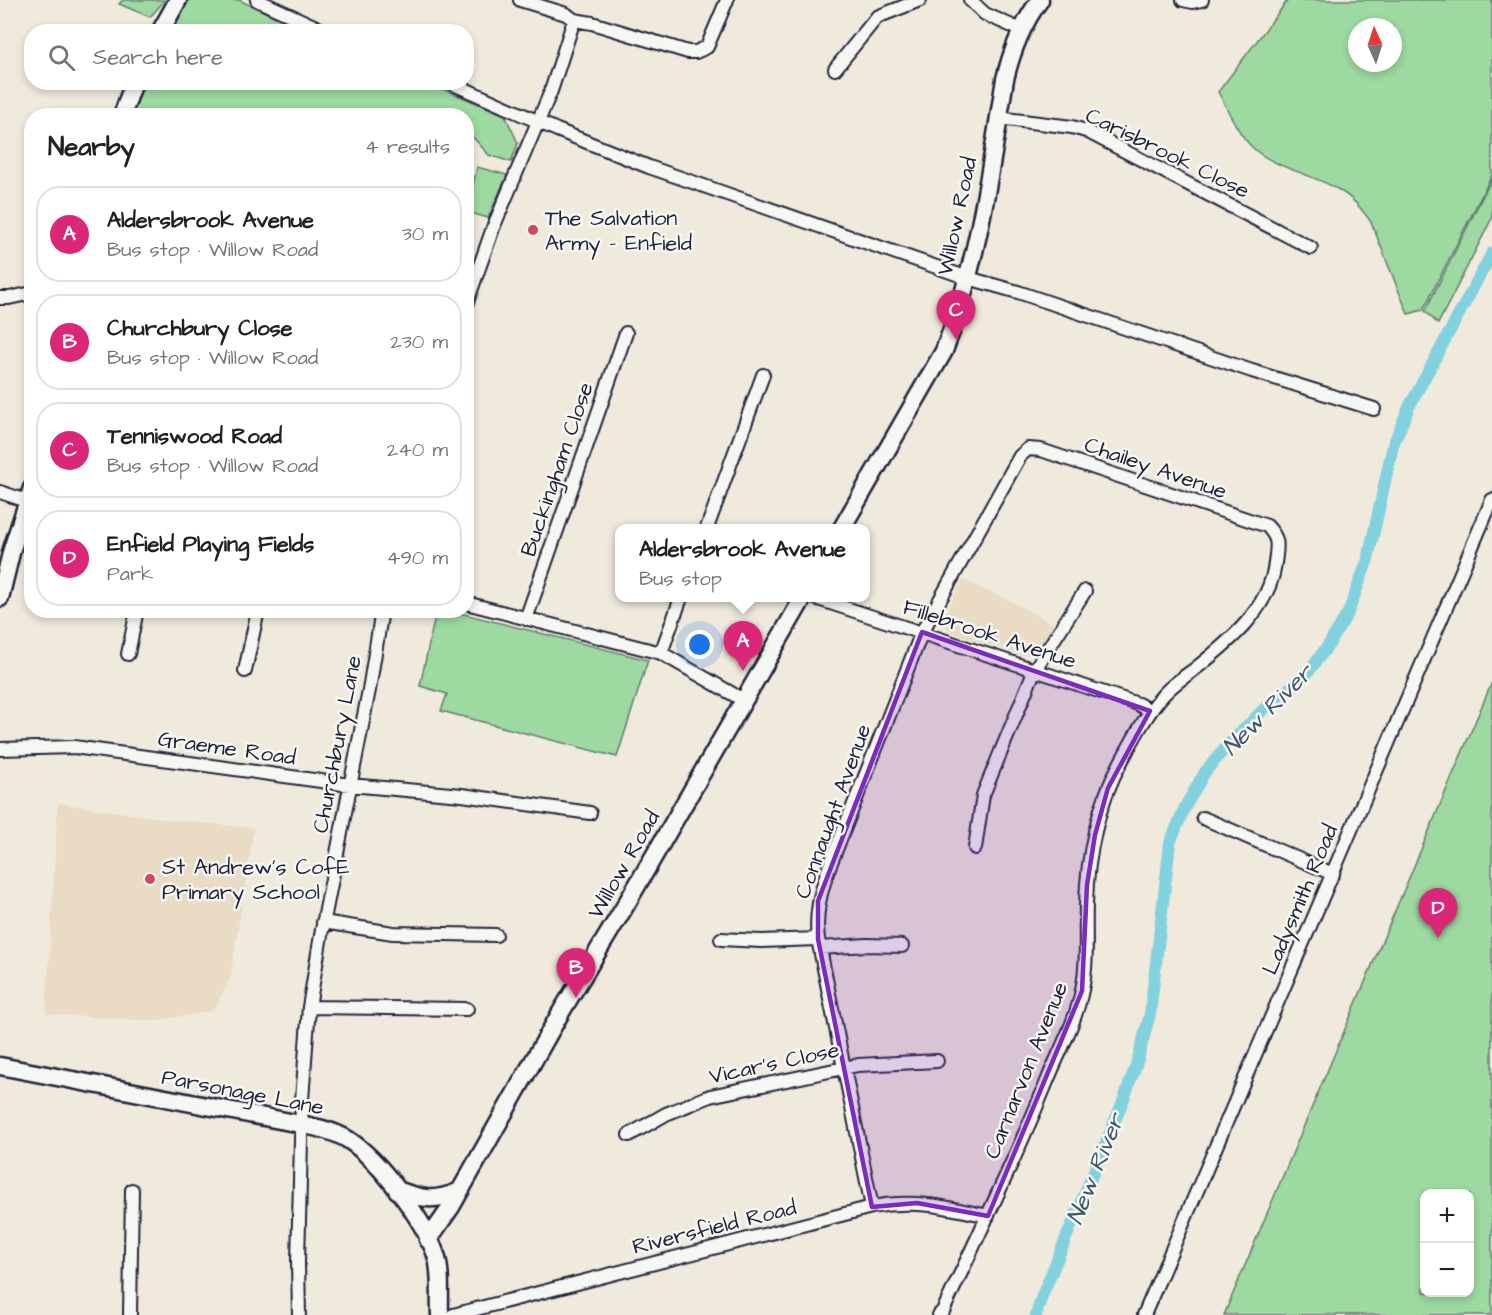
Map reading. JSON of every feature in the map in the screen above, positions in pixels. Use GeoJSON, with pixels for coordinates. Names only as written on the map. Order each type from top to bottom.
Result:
{"type":"FeatureCollection","features":[{"type":"Feature","properties":{"kind":"street"},"geometry":{"type":"LineString","coordinates":[[164,24],[178,0]]}},
{"type":"Feature","properties":{"kind":"street"},"geometry":{"type":"LineString","coordinates":[[257,0],[310,24]]}},
{"type":"Feature","properties":{"kind":"street"},"geometry":{"type":"LineString","coordinates":[[520,0],[688,52],[707,47],[727,0]]}},
{"type":"Feature","properties":{"kind":"street"},"geometry":{"type":"LineString","coordinates":[[835,69],[877,17],[920,0]]}},
{"type":"Feature","properties":{"kind":"street"},"geometry":{"type":"LineString","coordinates":[[970,0],[985,14],[1021,30]]}},
{"type":"Feature","properties":{"kind":"street","name":"Willow Road"},"geometry":{"type":"LineString","coordinates":[[844,524],[944,351],[968,278],[980,228],[1010,56],[1021,30],[1040,0]]}},
{"type":"Feature","properties":{"kind":"street"},"geometry":{"type":"LineString","coordinates":[[1183,0],[1193,2],[1202,0]]}},
{"type":"Feature","properties":{"kind":"street"},"geometry":{"type":"LineString","coordinates":[[474,282],[493,228],[568,43],[570,17]]}},
{"type":"Feature","properties":{"kind":"street"},"geometry":{"type":"LineString","coordinates":[[125,108],[131,90]]}},
{"type":"Feature","properties":{"kind":"street"},"geometry":{"type":"LineString","coordinates":[[468,90],[649,167],[968,278],[1374,409]]}},
{"type":"Feature","properties":{"kind":"street","name":"Carisbrook Close"},"geometry":{"type":"LineString","coordinates":[[998,118],[1072,127],[1086,131],[1311,248]]}},
{"type":"Feature","properties":{"kind":"street"},"geometry":{"type":"LineString","coordinates":[[0,298],[24,295]]}},
{"type":"Feature","properties":{"kind":"street","name":"Buckingham Close"},"geometry":{"type":"LineString","coordinates":[[526,619],[626,333]]}},
{"type":"Feature","properties":{"kind":"street"},"geometry":{"type":"LineString","coordinates":[[708,524],[763,375]]}},
{"type":"Feature","properties":{"kind":"street","name":"Chailey Avenue"},"geometry":{"type":"LineString","coordinates":[[1020,456],[1028,449],[1041,450],[1267,526],[1276,536]]}},
{"type":"Feature","properties":{"kind":"street","name":"Connaught Avenue"},"geometry":{"type":"LineString","coordinates":[[872,1207],[819,943],[816,920],[818,902],[828,870],[922,632],[1020,456]]}},
{"type":"Feature","properties":{"kind":"street"},"geometry":{"type":"LineString","coordinates":[[0,492],[24,494]]}},
{"type":"Feature","properties":{"kind":"street","name":"Ladysmith Road"},"geometry":{"type":"LineString","coordinates":[[1144,1315],[1492,500]]}},
{"type":"Feature","properties":{"kind":"street"},"geometry":{"type":"LineString","coordinates":[[0,598],[6,569],[24,511]]}},
{"type":"Feature","properties":{"kind":"street","name":"Carnarvon Avenue"},"geometry":{"type":"LineString","coordinates":[[942,1314],[1039,1102],[1082,992],[1086,967],[1087,885],[1090,856],[1102,804],[1117,769],[1150,711],[1175,683],[1226,643],[1258,610],[1275,568],[1276,536]]}},
{"type":"Feature","properties":{"kind":"street"},"geometry":{"type":"LineString","coordinates":[[975,848],[983,795],[1035,669],[1085,591]]}},
{"type":"Feature","properties":{"kind":"street"},"geometry":{"type":"LineString","coordinates":[[661,653],[679,602]]}},
{"type":"Feature","properties":{"kind":"street","name":"Willow Road"},"geometry":{"type":"LineString","coordinates":[[428,1240],[437,1229],[800,602]]}},
{"type":"Feature","properties":{"kind":"street","name":"Fillebrook Avenue"},"geometry":{"type":"LineString","coordinates":[[830,602],[1138,704],[1150,711]]}},
{"type":"Feature","properties":{"kind":"street"},"geometry":{"type":"LineString","coordinates":[[474,605],[661,653],[743,700]]}},
{"type":"Feature","properties":{"kind":"street"},"geometry":{"type":"LineString","coordinates":[[128,654],[135,618]]}},
{"type":"Feature","properties":{"kind":"street"},"geometry":{"type":"LineString","coordinates":[[245,671],[256,618]]}},
{"type":"Feature","properties":{"kind":"street","name":"Churchbury Lane"},"geometry":{"type":"LineString","coordinates":[[299,1315],[301,1155],[309,1007],[381,618]]}},
{"type":"Feature","properties":{"kind":"street","name":"Graeme Road"},"geometry":{"type":"LineString","coordinates":[[0,749],[74,747],[590,813]]}},
{"type":"Feature","properties":{"kind":"street"},"geometry":{"type":"LineString","coordinates":[[1203,818],[1333,874]]}},
{"type":"Feature","properties":{"kind":"street"},"geometry":{"type":"LineString","coordinates":[[323,922],[393,933],[495,934]]}},
{"type":"Feature","properties":{"kind":"street"},"geometry":{"type":"LineString","coordinates":[[721,939],[902,946]]}},
{"type":"Feature","properties":{"kind":"street"},"geometry":{"type":"LineString","coordinates":[[309,1007],[467,1009]]}},
{"type":"Feature","properties":{"kind":"street","name":"Vicar's Close"},"geometry":{"type":"LineString","coordinates":[[629,1135],[666,1114],[710,1096],[844,1067],[937,1061]]}},
{"type":"Feature","properties":{"kind":"street","name":"Parsonage Lane"},"geometry":{"type":"LineString","coordinates":[[0,1066],[333,1133],[347,1139],[373,1159],[414,1213],[428,1240]]}},
{"type":"Feature","properties":{"kind":"street"},"geometry":{"type":"LineString","coordinates":[[130,1315],[132,1190]]}},
{"type":"Feature","properties":{"kind":"street"},"geometry":{"type":"LineString","coordinates":[[397,1190],[418,1197],[437,1199],[458,1192]]}},
{"type":"Feature","properties":{"kind":"street","name":"Riversfield Road"},"geometry":{"type":"LineString","coordinates":[[453,1315],[872,1207],[895,1203],[917,1203],[988,1216]]}},
{"type":"Feature","properties":{"kind":"street"},"geometry":{"type":"LineString","coordinates":[[428,1240],[437,1262],[440,1315]]}},
{"type":"Feature","properties":{"kind":"highlighted area"},"geometry":{"type":"Polygon","coordinates":[[[922,632],[1150,711],[1108,788],[1095,835],[1087,885],[1082,991],[988,1216],[917,1203],[872,1207],[818,939],[818,901],[922,632]]]}},
{"type":"Feature","properties":{"kind":"shaded area"},"geometry":{"type":"Polygon","coordinates":[[[963,580],[1055,625],[1038,650],[1031,655],[1022,655],[950,632],[945,624],[944,616],[963,580]]]}},
{"type":"Feature","properties":{"kind":"shaded area","name":"St Andrew's CofE Primary School"},"geometry":{"type":"Polygon","coordinates":[[[58,803],[173,820],[254,828],[230,979],[213,1011],[155,1021],[46,1014],[58,803]]]}},
{"type":"Feature","properties":{"kind":"green space"},"geometry":{"type":"Polygon","coordinates":[[[123,0],[165,0],[150,17],[119,4],[123,0]]]}},
{"type":"Feature","properties":{"kind":"green space"},"geometry":{"type":"Polygon","coordinates":[[[187,0],[239,0],[290,24],[174,24],[187,0]]]}},
{"type":"Feature","properties":{"kind":"green space"},"geometry":{"type":"Polygon","coordinates":[[[1288,0],[1492,0],[1492,175],[1423,310],[1408,314],[1371,222],[1358,206],[1332,186],[1259,153],[1240,133],[1218,92],[1288,0]]]}},
{"type":"Feature","properties":{"kind":"green space"},"geometry":{"type":"Polygon","coordinates":[[[140,90],[445,90],[505,115],[518,143],[511,162],[489,155],[474,138],[474,108],[132,108],[140,90]]]}},
{"type":"Feature","properties":{"kind":"green space"},"geometry":{"type":"Polygon","coordinates":[[[477,167],[507,175],[488,218],[474,214],[474,180],[477,167]]]}},
{"type":"Feature","properties":{"kind":"green space"},"geometry":{"type":"Polygon","coordinates":[[[1492,178],[1492,218],[1438,324],[1425,311],[1492,178]]]}},
{"type":"Feature","properties":{"kind":"green space"},"geometry":{"type":"Polygon","coordinates":[[[474,616],[648,660],[617,757],[441,711],[447,694],[420,686],[435,618],[474,616]]]}},
{"type":"Feature","properties":{"kind":"green space"},"geometry":{"type":"Polygon","coordinates":[[[1492,682],[1492,1315],[1224,1315],[1492,682]]]}},
{"type":"Feature","properties":{"kind":"waterway","name":"New River"},"geometry":{"type":"LineString","coordinates":[[1036,1315],[1138,1059],[1150,1014],[1170,843],[1185,807],[1205,772],[1228,745],[1265,708],[1306,675],[1348,613],[1368,559],[1393,445],[1409,407],[1492,253]]}},
{"type":"Feature","properties":{"kind":"place","name":"The Salvation Army - Enfield"},"geometry":{"type":"Point","coordinates":[533,230]}},
{"type":"Feature","properties":{"kind":"place","name":"Tenniswood Road"},"geometry":{"type":"Point","coordinates":[956,340]}},
{"type":"Feature","properties":{"kind":"place","name":"Aldersbrook Avenue"},"geometry":{"type":"Point","coordinates":[743,671]}},
{"type":"Feature","properties":{"kind":"place","name":"St Andrew's CofE Primary School"},"geometry":{"type":"Point","coordinates":[150,879]}},
{"type":"Feature","properties":{"kind":"place","name":"Enfield Playing Fields"},"geometry":{"type":"Point","coordinates":[1438,938]}},
{"type":"Feature","properties":{"kind":"place","name":"Churchbury Close"},"geometry":{"type":"Point","coordinates":[576,998]}}]}
